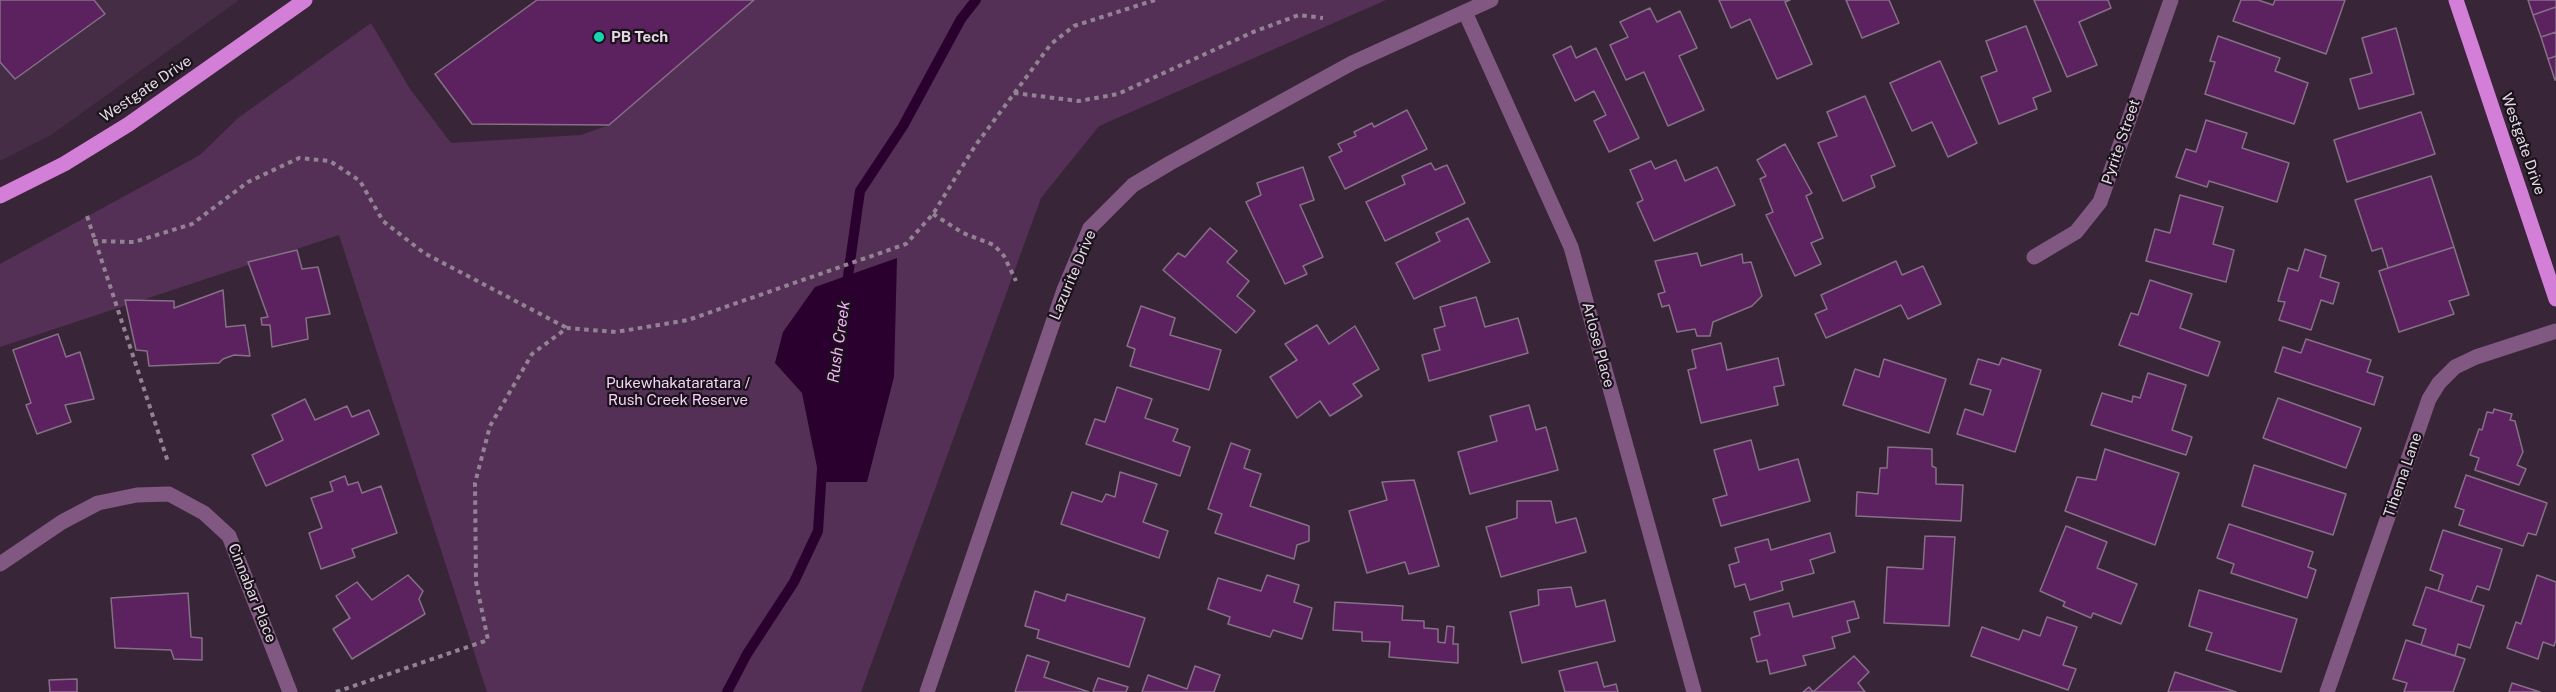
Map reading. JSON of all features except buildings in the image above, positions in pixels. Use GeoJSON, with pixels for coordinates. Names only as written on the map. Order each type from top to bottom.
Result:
{"type":"FeatureCollection","features":[{"type":"Feature","properties":{"kind":"main road","name":"Westgate Drive"},"geometry":{"type":"LineString","coordinates":[[0,196],[64,164],[129,124],[305,0]]}},
{"type":"Feature","properties":{"kind":"main road","name":"Westgate Drive"},"geometry":{"type":"LineString","coordinates":[[2456,0],[2556,299]]}},
{"type":"Feature","properties":{"kind":"street","name":"Lazurite Drive"},"geometry":{"type":"LineString","coordinates":[[927,692],[1064,290],[1090,228],[1132,185],[1170,163],[1352,63],[1491,0]]}},
{"type":"Feature","properties":{"kind":"street","name":"Pyrite Street"},"geometry":{"type":"LineString","coordinates":[[2034,257],[2076,232],[2100,202],[2170,0]]}},
{"type":"Feature","properties":{"kind":"street","name":"Arlose Place"},"geometry":{"type":"LineString","coordinates":[[1465,12],[1571,247],[1694,692]]}},
{"type":"Feature","properties":{"kind":"street","name":"Tihema Lane"},"geometry":{"type":"LineString","coordinates":[[2327,692],[2429,399],[2439,383],[2456,367],[2476,357],[2556,332]]}},
{"type":"Feature","properties":{"kind":"street","name":"Cinnabar Place"},"geometry":{"type":"LineString","coordinates":[[0,564],[62,522],[98,503],[137,495],[169,494],[204,513],[229,536],[290,692]]}},
{"type":"Feature","properties":{"kind":"path"},"geometry":{"type":"LineString","coordinates":[[93,241],[134,242],[192,224],[248,182],[299,158],[330,161],[360,181],[383,221],[424,253],[567,328],[616,332],[687,320],[906,244],[933,214],[975,146],[1051,44],[1074,26],[1155,0]]}},
{"type":"Feature","properties":{"kind":"path"},"geometry":{"type":"LineString","coordinates":[[1013,92],[1078,101],[1118,94],[1253,32],[1299,15],[1323,18]]}},
{"type":"Feature","properties":{"kind":"path"},"geometry":{"type":"LineString","coordinates":[[933,214],[963,233],[994,245],[1004,256],[1016,281]]}},
{"type":"Feature","properties":{"kind":"path"},"geometry":{"type":"LineString","coordinates":[[87,216],[93,241],[168,462]]}},
{"type":"Feature","properties":{"kind":"path"},"geometry":{"type":"LineString","coordinates":[[336,692],[488,640],[476,582],[475,483],[490,426],[532,354],[567,328]]}},
{"type":"Feature","properties":{"kind":"shaded area"},"geometry":{"type":"Polygon","coordinates":[[[0,0],[239,0],[51,135],[0,161],[0,0]]]}},
{"type":"Feature","properties":{"kind":"green space","name":"Pukewhakataratara / Rush Creek Reserve"},"geometry":{"type":"Polygon","coordinates":[[[754,0],[1386,0],[1099,126],[1041,198],[861,692],[487,692],[339,235],[0,347],[0,264],[200,155],[238,118],[371,23],[410,89],[451,143],[581,135],[609,125],[754,0]]]}},
{"type":"Feature","properties":{"kind":"water"},"geometry":{"type":"Polygon","coordinates":[[[897,258],[894,377],[867,482],[820,482],[802,393],[775,363],[783,332],[815,287],[897,258]]]}},
{"type":"Feature","properties":{"kind":"waterway","name":"Rush Creek"},"geometry":{"type":"LineString","coordinates":[[846,290],[860,191],[903,126],[961,19],[976,0]]}},
{"type":"Feature","properties":{"kind":"waterway","name":"Rush Creek"},"geometry":{"type":"LineString","coordinates":[[727,692],[747,654],[794,582],[818,531],[822,469]]}},
{"type":"Feature","properties":{"kind":"place","name":"PB Tech"},"geometry":{"type":"Point","coordinates":[599,37]}}]}
